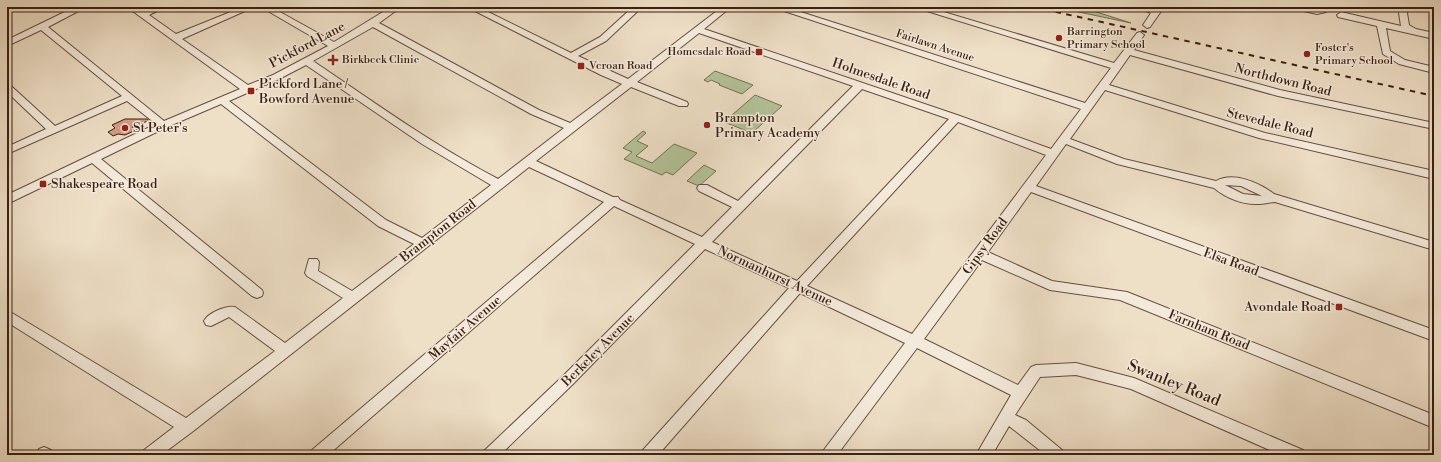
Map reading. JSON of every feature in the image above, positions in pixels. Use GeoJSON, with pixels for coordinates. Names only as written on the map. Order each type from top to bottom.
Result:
{"type":"FeatureCollection","features":[{"type":"Feature","properties":{"kind":"street"},"geometry":{"type":"LineString","coordinates":[[7,44],[82,7]]}},
{"type":"Feature","properties":{"kind":"street"},"geometry":{"type":"LineString","coordinates":[[131,7],[247,90]]}},
{"type":"Feature","properties":{"kind":"street"},"geometry":{"type":"LineString","coordinates":[[142,15],[161,7]]}},
{"type":"Feature","properties":{"kind":"street"},"geometry":{"type":"LineString","coordinates":[[175,38],[250,7]]}},
{"type":"Feature","properties":{"kind":"street"},"geometry":{"type":"LineString","coordinates":[[265,7],[335,46]]}},
{"type":"Feature","properties":{"kind":"street","name":"Pickford Lane"},"geometry":{"type":"LineString","coordinates":[[7,200],[163,125],[247,90],[306,62],[335,46],[397,7]]}},
{"type":"Feature","properties":{"kind":"street"},"geometry":{"type":"LineString","coordinates":[[472,7],[630,83],[683,104]]}},
{"type":"Feature","properties":{"kind":"street"},"geometry":{"type":"LineString","coordinates":[[572,56],[603,39],[638,7]]}},
{"type":"Feature","properties":{"kind":"street","name":"Brampton Road"},"geometry":{"type":"LineString","coordinates":[[148,455],[187,427],[727,7]]}},
{"type":"Feature","properties":{"kind":"street"},"geometry":{"type":"LineString","coordinates":[[918,7],[1116,67]]}},
{"type":"Feature","properties":{"kind":"street"},"geometry":{"type":"LineString","coordinates":[[1140,7],[1158,10],[1147,25]]}},
{"type":"Feature","properties":{"kind":"street"},"geometry":{"type":"LineString","coordinates":[[1298,7],[1323,9]]}},
{"type":"Feature","properties":{"kind":"street"},"geometry":{"type":"LineString","coordinates":[[1406,7],[1403,14],[1404,26],[1414,32]]}},
{"type":"Feature","properties":{"kind":"street"},"geometry":{"type":"LineString","coordinates":[[1425,7],[1434,9]]}},
{"type":"Feature","properties":{"kind":"street","name":"Fairlawn Avenue"},"geometry":{"type":"LineString","coordinates":[[781,8],[1086,107]]}},
{"type":"Feature","properties":{"kind":"street"},"geometry":{"type":"LineString","coordinates":[[1341,15],[1434,36]]}},
{"type":"Feature","properties":{"kind":"street"},"geometry":{"type":"LineString","coordinates":[[372,23],[535,112],[572,128]]}},
{"type":"Feature","properties":{"kind":"street"},"geometry":{"type":"LineString","coordinates":[[1381,25],[1386,52],[1402,62],[1434,70]]}},
{"type":"Feature","properties":{"kind":"street"},"geometry":{"type":"LineString","coordinates":[[40,27],[45,29],[163,125]]}},
{"type":"Feature","properties":{"kind":"street","name":"Holmesdale Road"},"geometry":{"type":"LineString","coordinates":[[699,30],[956,118],[1053,154]]}},
{"type":"Feature","properties":{"kind":"street","name":"Gipsy Road"},"geometry":{"type":"LineString","coordinates":[[828,455],[980,254],[1140,35]]}},
{"type":"Feature","properties":{"kind":"street","name":"Northdown Road"},"geometry":{"type":"LineString","coordinates":[[1128,51],[1271,91],[1434,126]]}},
{"type":"Feature","properties":{"kind":"street"},"geometry":{"type":"LineString","coordinates":[[306,62],[449,156],[475,172],[499,184]]}},
{"type":"Feature","properties":{"kind":"street","name":"Berkeley Avenue"},"geometry":{"type":"LineString","coordinates":[[490,455],[568,380],[860,85]]}},
{"type":"Feature","properties":{"kind":"street","name":"Stevedale Road"},"geometry":{"type":"LineString","coordinates":[[1102,86],[1181,112],[1263,136],[1434,175]]}},
{"type":"Feature","properties":{"kind":"street"},"geometry":{"type":"LineString","coordinates":[[7,87],[53,130]]}},
{"type":"Feature","properties":{"kind":"street"},"geometry":{"type":"LineString","coordinates":[[7,151],[128,97]]}},
{"type":"Feature","properties":{"kind":"street"},"geometry":{"type":"LineString","coordinates":[[222,100],[382,223],[422,243]]}},
{"type":"Feature","properties":{"kind":"street"},"geometry":{"type":"LineString","coordinates":[[648,455],[956,118]]}},
{"type":"Feature","properties":{"kind":"street"},"geometry":{"type":"LineString","coordinates":[[1064,140],[1121,162],[1218,185],[1227,192],[1244,199],[1258,200],[1270,197],[1300,204],[1434,246]]}},
{"type":"Feature","properties":{"kind":"street"},"geometry":{"type":"LineString","coordinates":[[93,158],[257,293]]}},
{"type":"Feature","properties":{"kind":"street","name":"Normanhurst Avenue"},"geometry":{"type":"LineString","coordinates":[[528,162],[614,200],[915,341],[1003,383],[1020,393]]}},
{"type":"Feature","properties":{"kind":"street","name":"Elsa Road"},"geometry":{"type":"LineString","coordinates":[[1028,187],[1434,336]]}},
{"type":"Feature","properties":{"kind":"street"},"geometry":{"type":"LineString","coordinates":[[703,188],[739,206]]}},
{"type":"Feature","properties":{"kind":"street","name":"Mayfair Avenue"},"geometry":{"type":"LineString","coordinates":[[317,455],[614,200]]}},
{"type":"Feature","properties":{"kind":"street","name":"Farnham Road"},"geometry":{"type":"LineString","coordinates":[[980,254],[1050,285],[1122,295],[1434,422]]}},
{"type":"Feature","properties":{"kind":"street"},"geometry":{"type":"LineString","coordinates":[[313,262],[311,273],[353,298]]}},
{"type":"Feature","properties":{"kind":"street"},"geometry":{"type":"LineString","coordinates":[[211,321],[230,310],[285,351]]}},
{"type":"Feature","properties":{"kind":"street"},"geometry":{"type":"LineString","coordinates":[[7,315],[187,427]]}},
{"type":"Feature","properties":{"kind":"street","name":"Swanley Road"},"geometry":{"type":"LineString","coordinates":[[1020,393],[1036,371],[1076,369],[1134,384],[1298,455]]}},
{"type":"Feature","properties":{"kind":"street"},"geometry":{"type":"LineString","coordinates":[[984,455],[1020,393]]}},
{"type":"Feature","properties":{"kind":"street"},"geometry":{"type":"LineString","coordinates":[[1006,417],[1021,425],[1057,455]]}},
{"type":"Feature","properties":{"kind":"green space"},"geometry":{"type":"Polygon","coordinates":[[[1055,7],[1081,7],[1131,23],[1055,7]]]}},
{"type":"Feature","properties":{"kind":"green space"},"geometry":{"type":"Polygon","coordinates":[[[715,71],[753,85],[742,94],[719,85],[720,84],[711,80],[708,82],[704,80],[715,71]]]}},
{"type":"Feature","properties":{"kind":"green space"},"geometry":{"type":"Polygon","coordinates":[[[755,95],[782,106],[752,133],[724,122],[755,95]]]}},
{"type":"Feature","properties":{"kind":"green space"},"geometry":{"type":"Polygon","coordinates":[[[643,131],[646,133],[637,141],[648,146],[636,156],[652,163],[674,144],[697,153],[673,175],[666,172],[662,175],[624,159],[632,152],[623,148],[643,131]]]}},
{"type":"Feature","properties":{"kind":"green space"},"geometry":{"type":"Polygon","coordinates":[[[704,165],[716,171],[699,186],[687,181],[704,165]]]}},
{"type":"Feature","properties":{"kind":"building","name":"St Peter's"},"geometry":{"type":"Polygon","coordinates":[[[125,119],[148,119],[148,121],[132,127],[138,129],[125,135],[118,134],[113,136],[108,132],[115,128],[112,125],[125,119]]]}},
{"type":"Feature","properties":{"kind":"railway"},"geometry":{"type":"LineString","coordinates":[[1034,7],[1434,96]]}},
{"type":"Feature","properties":{"kind":"place","name":"Barrington Primary School"},"geometry":{"type":"Point","coordinates":[1059,38]}},
{"type":"Feature","properties":{"kind":"place","name":"Homesdale Road"},"geometry":{"type":"Point","coordinates":[759,52]}},
{"type":"Feature","properties":{"kind":"place","name":"Foster's Primary School"},"geometry":{"type":"Point","coordinates":[1307,54]}},
{"type":"Feature","properties":{"kind":"place","name":"Birkbeck Clinic"},"geometry":{"type":"Point","coordinates":[333,60]}},
{"type":"Feature","properties":{"kind":"place","name":"Veroan Road"},"geometry":{"type":"Point","coordinates":[581,66]}},
{"type":"Feature","properties":{"kind":"place","name":"Pickford Lane / Bowford Avenue"},"geometry":{"type":"Point","coordinates":[251,91]}},
{"type":"Feature","properties":{"kind":"place","name":"Brampton Primary Academy"},"geometry":{"type":"Point","coordinates":[707,125]}},
{"type":"Feature","properties":{"kind":"place","name":"St Peter's"},"geometry":{"type":"Point","coordinates":[125,128]}},
{"type":"Feature","properties":{"kind":"place","name":"Shakespeare Road"},"geometry":{"type":"Point","coordinates":[43,184]}},
{"type":"Feature","properties":{"kind":"place","name":"Avondale Road"},"geometry":{"type":"Point","coordinates":[1339,307]}}]}
